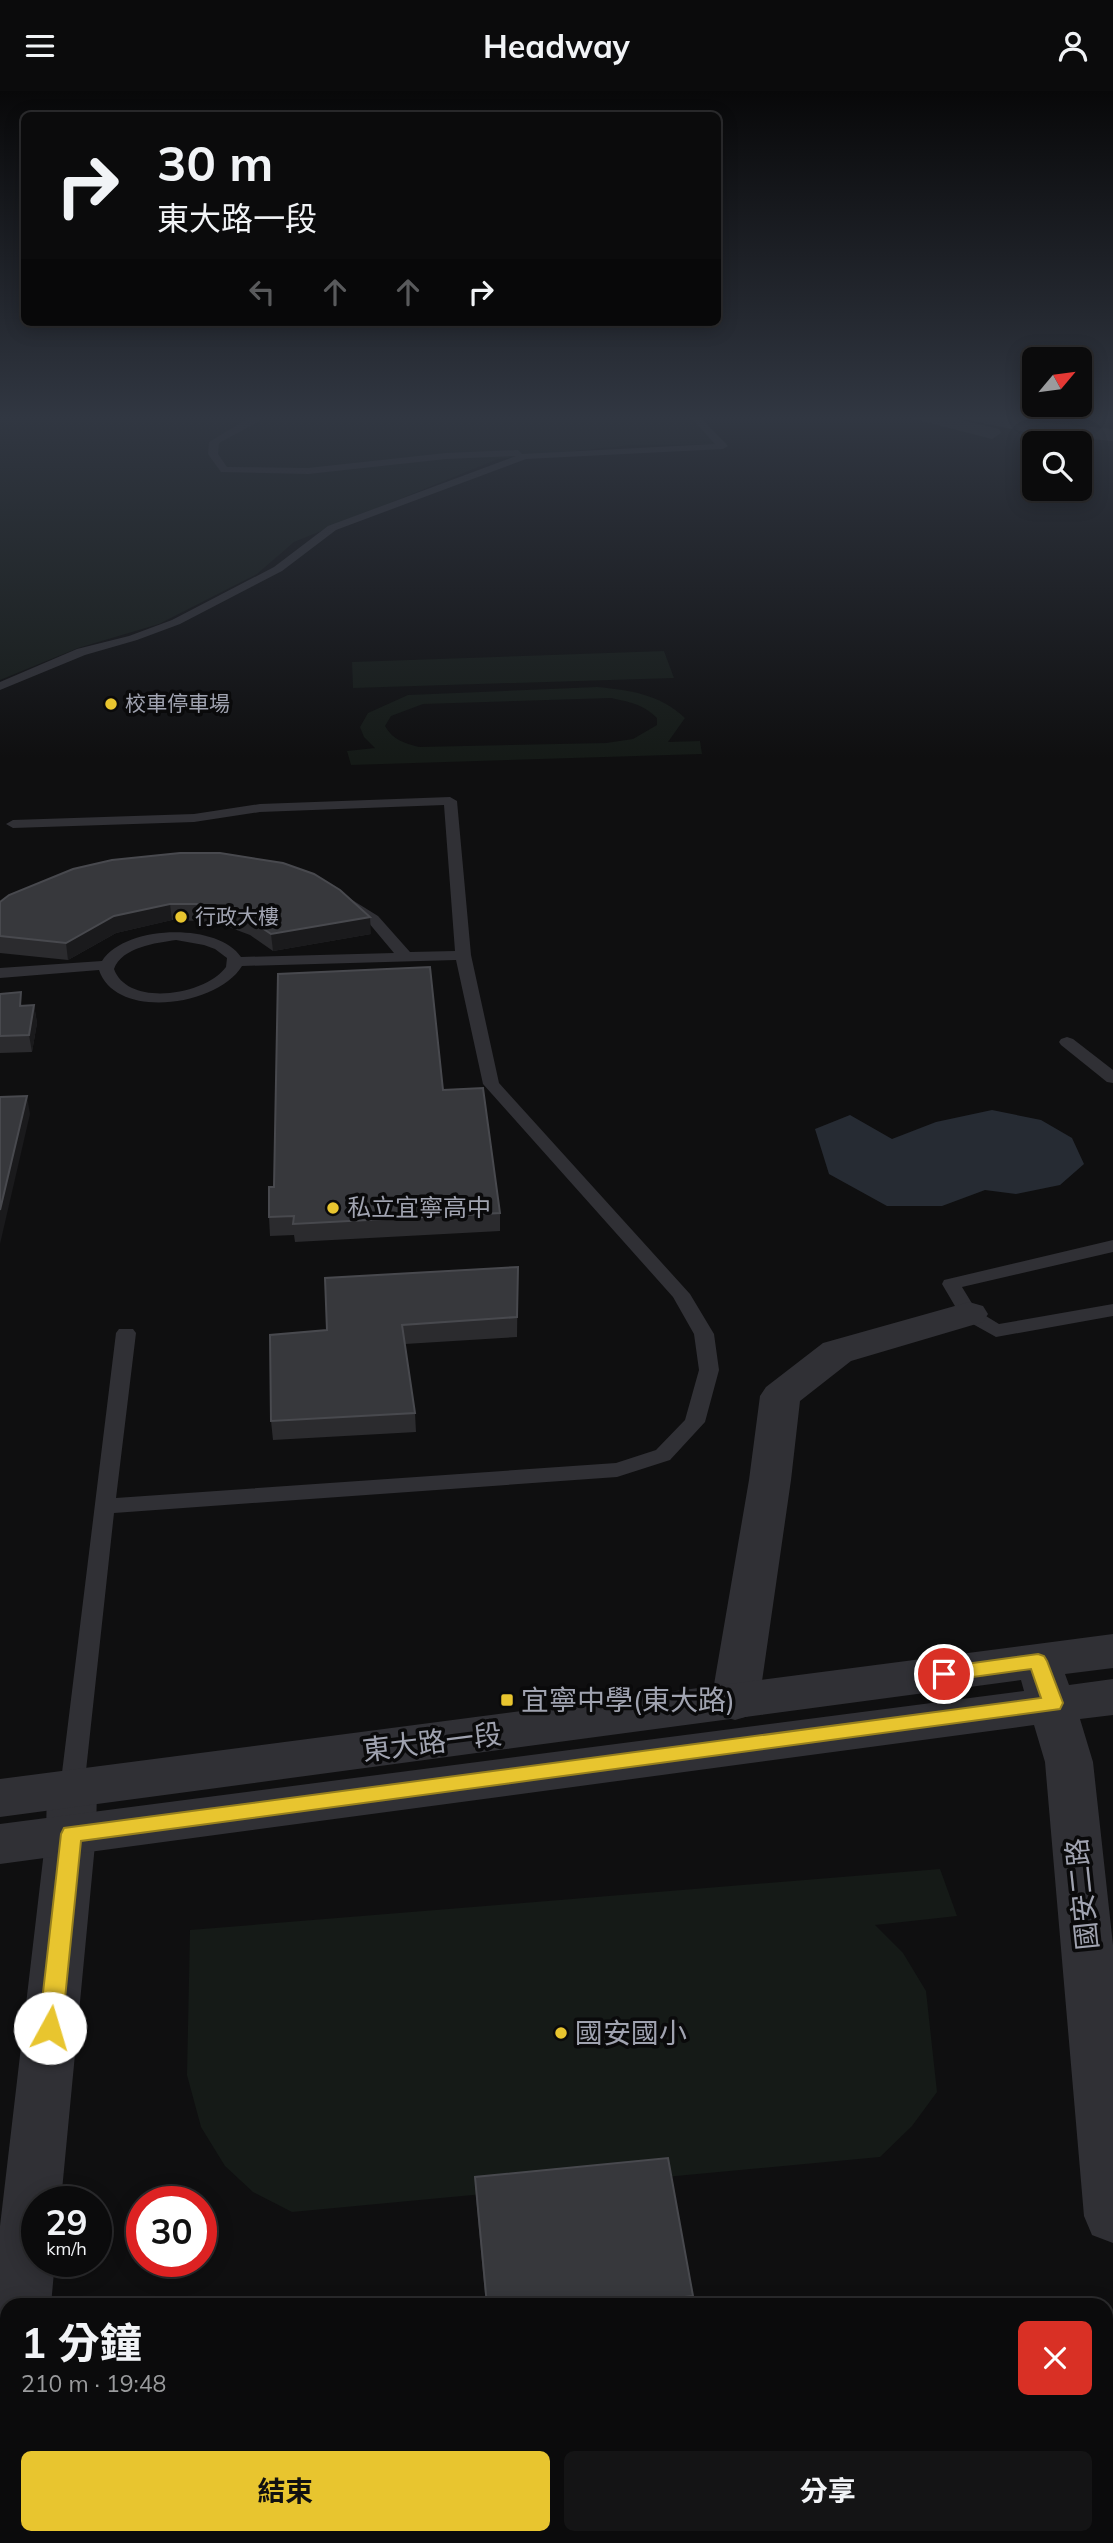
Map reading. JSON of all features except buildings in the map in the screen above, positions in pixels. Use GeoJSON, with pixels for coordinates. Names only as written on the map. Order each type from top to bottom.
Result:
{"type":"FeatureCollection","features":[{"type":"Feature","properties":{"kind":"street"},"geometry":{"type":"LineString","coordinates":[[735,1702],[770,1479],[780,1396],[837,1352],[969,1314]]}},
{"type":"Feature","properties":{"kind":"street","name":"東大路一段"},"geometry":{"type":"LineString","coordinates":[[0,1798],[71,1812],[1045,1682],[1113,1651]]}},
{"type":"Feature","properties":{"kind":"street","name":"東大路一段"},"geometry":{"type":"LineString","coordinates":[[0,1844],[71,1812],[735,1702],[1045,1682],[1113,1697]]}},
{"type":"Feature","properties":{"kind":"street","name":"國安二路"},"geometry":{"type":"LineString","coordinates":[[1045,1682],[1069,1762],[1113,2216]]}},
{"type":"Feature","properties":{"kind":"street"},"geometry":{"type":"LineString","coordinates":[[22,2298],[71,1812]]}},
{"type":"Feature","properties":{"kind":"lane"},"geometry":{"type":"LineString","coordinates":[[0,686],[81,652],[133,638],[176,622],[278,569],[333,529]]}},
{"type":"Feature","properties":{"kind":"lane"},"geometry":{"type":"LineString","coordinates":[[13,824],[194,818],[260,808],[450,801],[463,955],[491,1084],[681,1294],[704,1334],[709,1370],[695,1422],[663,1455],[617,1471],[104,1506]]}},
{"type":"Feature","properties":{"kind":"lane"},"geometry":{"type":"LineString","coordinates":[[335,892],[373,919],[406,957]]}},
{"type":"Feature","properties":{"kind":"lane"},"geometry":{"type":"LineString","coordinates":[[158,937],[194,937],[216,943],[231,953],[234,962],[225,979],[214,986],[199,992],[164,997],[147,997],[120,988],[107,973],[108,965],[115,956],[133,945],[158,937]]}},
{"type":"Feature","properties":{"kind":"lane"},"geometry":{"type":"LineString","coordinates":[[234,962],[463,955]]}},
{"type":"Feature","properties":{"kind":"lane"},"geometry":{"type":"LineString","coordinates":[[0,973],[108,965]]}},
{"type":"Feature","properties":{"kind":"lane"},"geometry":{"type":"LineString","coordinates":[[1067,1041],[1113,1078]]}},
{"type":"Feature","properties":{"kind":"lane"},"geometry":{"type":"LineString","coordinates":[[1113,1246],[951,1284],[969,1314],[996,1331],[1113,1310]]}},
{"type":"Feature","properties":{"kind":"lane"},"geometry":{"type":"LineString","coordinates":[[71,1812],[104,1506],[126,1333]]}},
{"type":"Feature","properties":{"kind":"shaded area"},"geometry":{"type":"Polygon","coordinates":[[[0,529],[325,529],[294,542],[257,574],[159,624],[78,648],[0,680],[0,529]]]}},
{"type":"Feature","properties":{"kind":"shaded area"},"geometry":{"type":"Polygon","coordinates":[[[664,651],[674,678],[353,688],[352,662],[664,651]]]}},
{"type":"Feature","properties":{"kind":"shaded area"},"geometry":{"type":"Polygon","coordinates":[[[597,687],[632,692],[655,698],[685,718],[668,742],[700,741],[702,754],[351,765],[347,751],[375,748],[364,737],[360,727],[368,713],[408,695],[597,687]],[[611,698],[423,704],[391,716],[385,726],[399,740],[419,747],[606,743],[633,739],[657,725],[657,718],[636,704],[611,698]]]}},
{"type":"Feature","properties":{"kind":"shaded area"},"geometry":{"type":"Polygon","coordinates":[[[992,1110],[1041,1120],[1072,1138],[1084,1164],[1060,1185],[1016,1194],[985,1190],[942,1206],[887,1206],[829,1174],[815,1129],[850,1115],[892,1139],[936,1122],[992,1110]]]}},
{"type":"Feature","properties":{"kind":"shaded area"},"geometry":{"type":"Polygon","coordinates":[[[940,1869],[957,1916],[875,1925],[903,1953],[926,1991],[937,2092],[912,2126],[880,2157],[292,2212],[253,2192],[225,2166],[201,2127],[187,2075],[190,1930],[940,1869]]]}},
{"type":"Feature","properties":{"kind":"place","name":"校車停車場"},"geometry":{"type":"Point","coordinates":[111,704]}},
{"type":"Feature","properties":{"kind":"place","name":"行政大樓"},"geometry":{"type":"Point","coordinates":[181,917]}},
{"type":"Feature","properties":{"kind":"place","name":"私立宜寧高中"},"geometry":{"type":"Point","coordinates":[333,1208]}},
{"type":"Feature","properties":{"kind":"place","name":"宜寧中學(東大路)"},"geometry":{"type":"Point","coordinates":[507,1700]}},
{"type":"Feature","properties":{"kind":"place","name":"國安國小"},"geometry":{"type":"Point","coordinates":[561,2033]}},
{"type":"Feature","properties":{"kind":"route"},"geometry":{"type":"LineString","coordinates":[[50,2028],[71,1834],[1053,1703],[1038,1661],[944,1674]]}}]}
